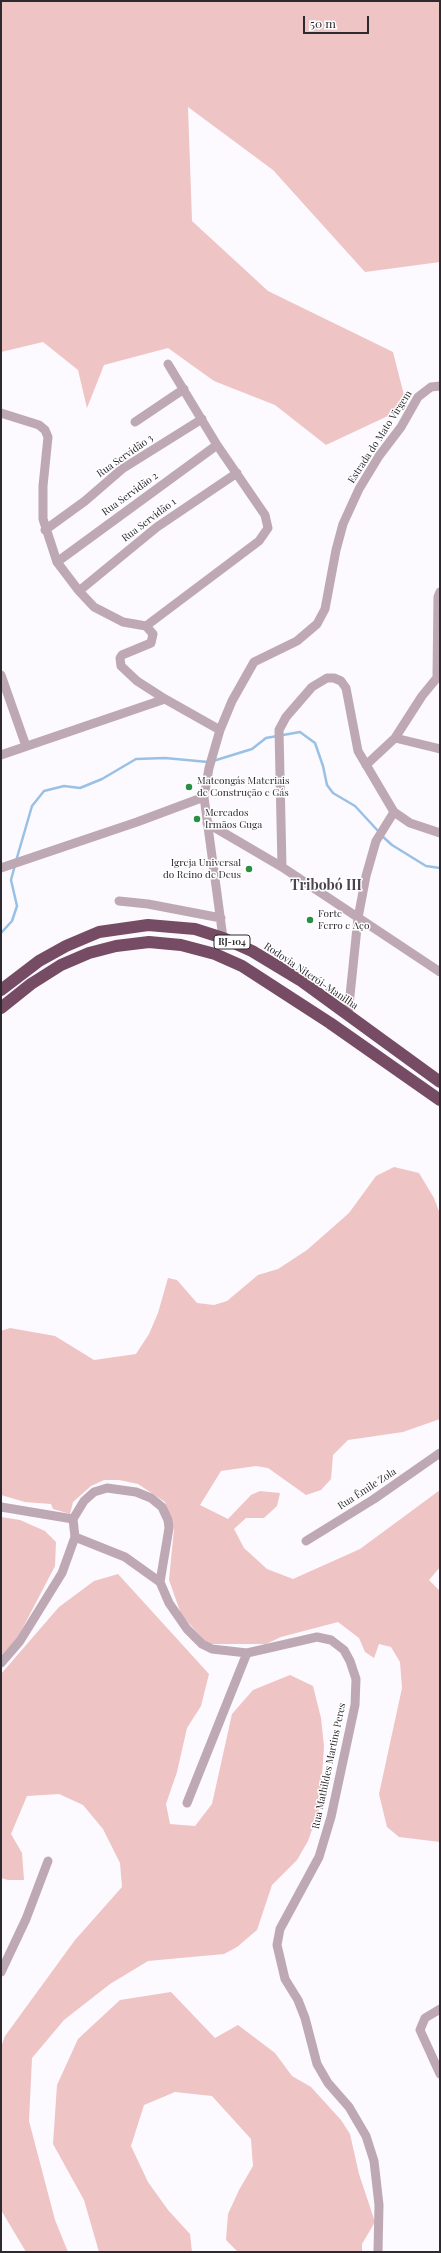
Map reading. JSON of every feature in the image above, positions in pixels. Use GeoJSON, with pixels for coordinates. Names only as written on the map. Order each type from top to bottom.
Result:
{"type":"FeatureCollection","features":[{"type":"Feature","properties":{"kind":"highway","name":"Rodovia Niterói-Manilha"},"geometry":{"type":"LineString","coordinates":[[1,990],[39,961],[66,946],[99,932],[137,926],[172,926],[195,929],[223,938],[252,951],[300,980],[440,1082]]}},
{"type":"Feature","properties":{"kind":"highway","name":"RJ-104"},"geometry":{"type":"LineString","coordinates":[[1,1008],[31,984],[62,964],[89,953],[116,946],[149,942],[181,945],[215,954],[242,966],[330,1023],[440,1100]]}},
{"type":"Feature","properties":{"kind":"street"},"geometry":{"type":"LineString","coordinates":[[146,626],[265,535],[268,528],[265,515],[217,445],[168,364]]}},
{"type":"Feature","properties":{"kind":"street","name":"Estrada do Mato Virgem"},"geometry":{"type":"LineString","coordinates":[[223,938],[206,823],[204,797],[212,755],[220,730],[232,701],[254,662],[297,641],[318,624],[325,609],[336,550],[343,524],[359,489],[379,456],[401,427],[418,397],[432,387],[440,386]]}},
{"type":"Feature","properties":{"kind":"street"},"geometry":{"type":"LineString","coordinates":[[134,422],[184,389]]}},
{"type":"Feature","properties":{"kind":"street"},"geometry":{"type":"LineString","coordinates":[[1,413],[39,425],[45,430],[48,437],[43,486],[46,530],[57,562],[79,591],[94,607],[123,622],[146,626],[154,634],[151,643],[122,655],[120,662],[129,675],[165,699],[220,730]]}},
{"type":"Feature","properties":{"kind":"street","name":"Rua Servidão 3"},"geometry":{"type":"LineString","coordinates":[[46,530],[85,501],[122,469],[202,419]]}},
{"type":"Feature","properties":{"kind":"street","name":"Rua Servidão 2"},"geometry":{"type":"LineString","coordinates":[[57,562],[217,445]]}},
{"type":"Feature","properties":{"kind":"street","name":"Rua Servidão 1"},"geometry":{"type":"LineString","coordinates":[[79,591],[157,527],[237,474]]}},
{"type":"Feature","properties":{"kind":"street"},"geometry":{"type":"LineString","coordinates":[[366,765],[395,738],[409,716],[439,676],[438,597],[440,592]]}},
{"type":"Feature","properties":{"kind":"street"},"geometry":{"type":"LineString","coordinates":[[1,675],[26,746]]}},
{"type":"Feature","properties":{"kind":"street"},"geometry":{"type":"LineString","coordinates":[[282,867],[282,807],[279,734],[293,708],[312,687],[327,678],[334,678],[341,681],[346,688],[355,740],[366,765],[394,812],[410,823],[440,833]]}},
{"type":"Feature","properties":{"kind":"street"},"geometry":{"type":"LineString","coordinates":[[1,755],[165,699]]}},
{"type":"Feature","properties":{"kind":"street"},"geometry":{"type":"LineString","coordinates":[[395,738],[440,749]]}},
{"type":"Feature","properties":{"kind":"street"},"geometry":{"type":"LineString","coordinates":[[4,866],[137,822],[204,797]]}},
{"type":"Feature","properties":{"kind":"street"},"geometry":{"type":"LineString","coordinates":[[348,1015],[358,918],[366,876],[376,841],[383,827],[394,812]]}},
{"type":"Feature","properties":{"kind":"street"},"geometry":{"type":"LineString","coordinates":[[206,823],[282,867],[440,972]]}},
{"type":"Feature","properties":{"kind":"street"},"geometry":{"type":"LineString","coordinates":[[119,901],[148,904],[221,918]]}},
{"type":"Feature","properties":{"kind":"street","name":"Rua Êmile Zola"},"geometry":{"type":"LineString","coordinates":[[306,1541],[374,1499],[440,1453]]}},
{"type":"Feature","properties":{"kind":"street"},"geometry":{"type":"LineString","coordinates":[[1,1663],[20,1642],[62,1573],[75,1537],[73,1519],[84,1501],[94,1492],[107,1488],[136,1492],[151,1498],[162,1507],[168,1520],[160,1582],[125,1557],[75,1537]]}},
{"type":"Feature","properties":{"kind":"street"},"geometry":{"type":"LineString","coordinates":[[1,1507],[73,1519]]}},
{"type":"Feature","properties":{"kind":"street","name":"Rua Mathildes Martins Peres"},"geometry":{"type":"LineString","coordinates":[[160,1582],[169,1603],[187,1629],[202,1644],[212,1649],[247,1653],[316,1637],[331,1640],[344,1650],[350,1661],[356,1679],[355,1705],[331,1817],[319,1857],[280,1929],[277,1945],[285,1979],[298,2000],[305,2018],[317,2064],[328,2083],[349,2107],[366,2136],[374,2161],[379,2205],[378,2252]]}},
{"type":"Feature","properties":{"kind":"street"},"geometry":{"type":"LineString","coordinates":[[187,1802],[247,1653]]}},
{"type":"Feature","properties":{"kind":"street"},"geometry":{"type":"LineString","coordinates":[[1,1972],[26,1919],[48,1861]]}},
{"type":"Feature","properties":{"kind":"street"},"geometry":{"type":"LineString","coordinates":[[440,2009],[425,2018],[420,2030],[440,2074]]}},
{"type":"Feature","properties":{"kind":"shaded area"},"geometry":{"type":"Polygon","coordinates":[[[1,1],[440,1],[440,262],[365,272],[273,170],[188,107],[192,221],[268,291],[393,352],[407,407],[326,445],[275,405],[214,381],[168,348],[104,365],[87,408],[78,370],[43,342],[1,352],[1,1]]]}},
{"type":"Feature","properties":{"kind":"shaded area"},"geometry":{"type":"Polygon","coordinates":[[[394,1167],[419,1173],[434,1198],[440,1214],[440,1419],[403,1432],[348,1440],[333,1455],[331,1479],[321,1490],[306,1495],[268,1468],[256,1466],[221,1471],[200,1505],[228,1519],[251,1495],[260,1491],[280,1493],[277,1506],[264,1518],[246,1518],[234,1529],[244,1548],[267,1569],[293,1579],[360,1549],[440,1490],[440,1567],[429,1580],[440,1591],[440,1842],[399,1837],[387,1827],[379,1794],[402,1688],[400,1662],[391,1647],[379,1644],[374,1658],[365,1652],[359,1638],[338,1622],[281,1637],[266,1644],[207,1644],[181,1614],[169,1580],[174,1529],[165,1502],[138,1484],[119,1480],[104,1480],[91,1486],[73,1502],[70,1514],[53,1509],[51,1504],[25,1502],[1,1495],[1,1331],[10,1328],[55,1336],[94,1360],[136,1354],[149,1334],[158,1313],[168,1278],[177,1280],[197,1303],[214,1305],[227,1301],[258,1275],[278,1269],[307,1250],[349,1213],[376,1176],[394,1167]]]}},
{"type":"Feature","properties":{"kind":"shaded area"},"geometry":{"type":"Polygon","coordinates":[[[1,1517],[20,1520],[45,1531],[56,1542],[55,1566],[18,1637],[1,1656],[1,1517]]]}},
{"type":"Feature","properties":{"kind":"shaded area"},"geometry":{"type":"Polygon","coordinates":[[[118,1574],[209,1674],[201,1706],[187,1728],[177,1772],[166,1804],[170,1824],[195,1826],[212,1804],[232,1714],[253,1690],[290,1675],[313,1686],[321,1718],[324,1746],[320,1807],[308,1841],[297,1860],[272,1885],[257,1930],[237,1947],[224,1954],[148,1961],[110,1984],[64,2020],[32,2058],[29,2121],[55,2220],[68,2252],[26,2252],[1,2210],[1,2047],[5,2036],[75,1940],[122,1887],[120,1863],[103,1829],[83,1805],[59,1794],[27,1796],[11,1834],[22,1853],[24,1880],[8,1880],[1,1878],[1,1674],[59,1607],[94,1581],[118,1574]]]}},
{"type":"Feature","properties":{"kind":"shaded area"},"geometry":{"type":"Polygon","coordinates":[[[171,1992],[215,2038],[238,2025],[275,2053],[292,2076],[311,2087],[341,2120],[350,2134],[359,2174],[375,2222],[362,2244],[362,2252],[238,2252],[226,2240],[228,2214],[239,2190],[253,2166],[251,2139],[212,2096],[175,2092],[144,2105],[131,2146],[148,2182],[168,2210],[190,2234],[192,2252],[99,2252],[84,2200],[53,2144],[57,2085],[78,2039],[120,2000],[171,1992]]]}},
{"type":"Feature","properties":{"kind":"waterway"},"geometry":{"type":"LineString","coordinates":[[213,761],[252,749],[266,738],[300,732],[315,743],[323,766],[327,785],[333,793],[355,806],[379,832]]}},
{"type":"Feature","properties":{"kind":"waterway"},"geometry":{"type":"LineString","coordinates":[[16,861],[32,806],[44,791],[64,786],[80,788],[102,779],[136,759],[165,758],[208,762]]}},
{"type":"Feature","properties":{"kind":"waterway"},"geometry":{"type":"LineString","coordinates":[[382,836],[392,845],[426,866],[440,868]]}},
{"type":"Feature","properties":{"kind":"waterway"},"geometry":{"type":"LineString","coordinates":[[1,933],[12,921],[17,906],[11,880],[15,865]]}},
{"type":"Feature","properties":{"kind":"place","name":"Matcongás Materiais de Construção e Gás"},"geometry":{"type":"Point","coordinates":[189,787]}},
{"type":"Feature","properties":{"kind":"place","name":"Mercados Irmãos Guga"},"geometry":{"type":"Point","coordinates":[197,819]}},
{"type":"Feature","properties":{"kind":"place","name":"Igreja Universal do Reino de Deus"},"geometry":{"type":"Point","coordinates":[249,869]}},
{"type":"Feature","properties":{"kind":"place","name":"Forte Ferro e Aço"},"geometry":{"type":"Point","coordinates":[310,920]}},
{"type":"Feature","properties":{"kind":"district","name":"Tribobó III"},"geometry":{"type":"Point","coordinates":[326,886]}}]}
